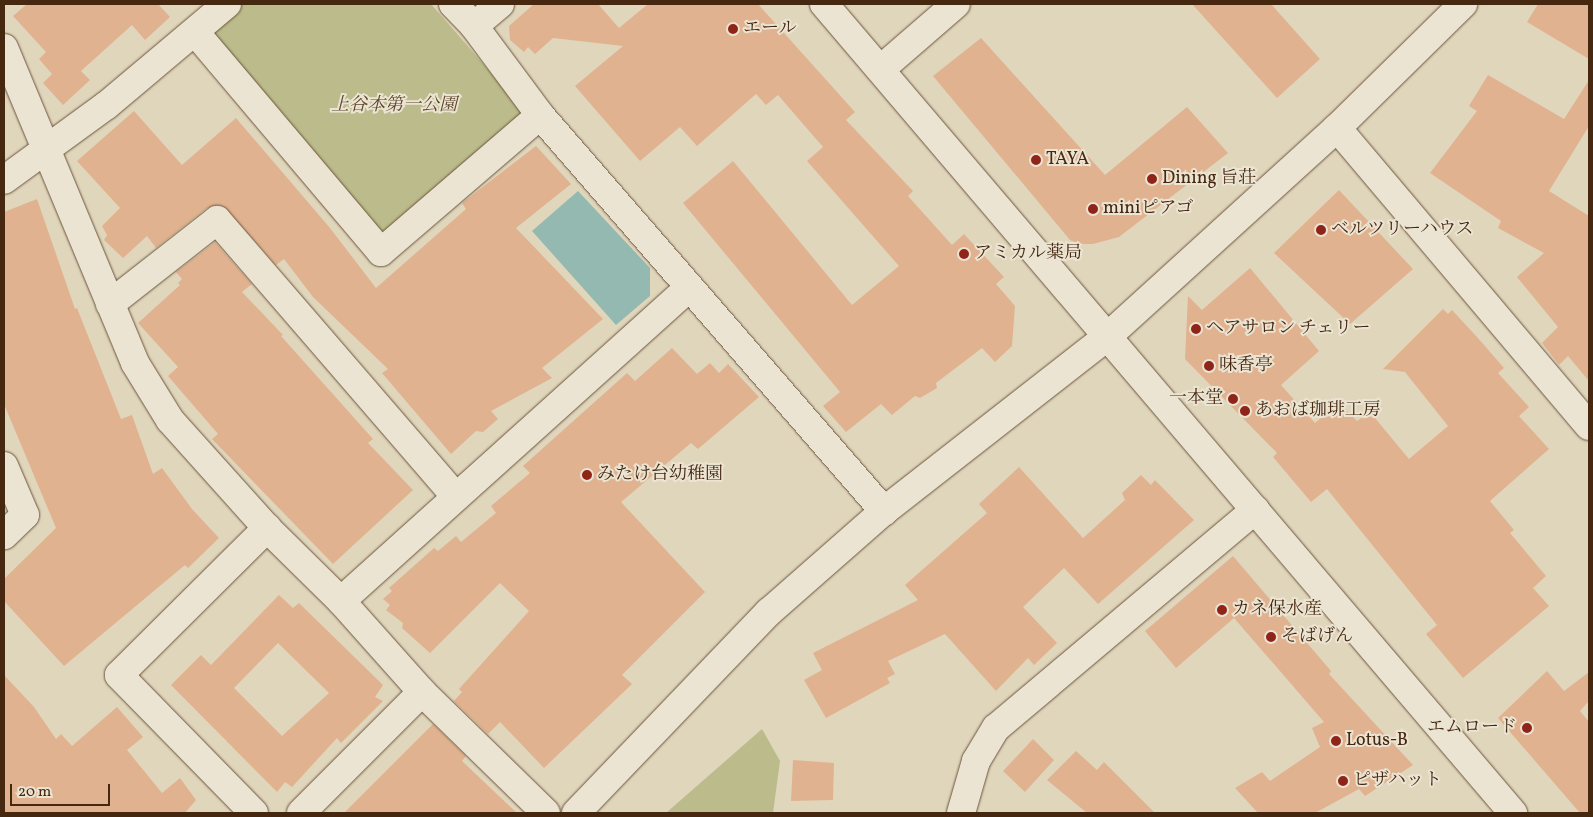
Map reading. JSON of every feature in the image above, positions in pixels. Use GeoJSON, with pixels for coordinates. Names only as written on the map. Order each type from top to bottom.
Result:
{"type":"FeatureCollection","features":[{"type":"Feature","properties":{"kind":"street"},"geometry":{"type":"LineString","coordinates":[[4,180],[107,105],[227,4]]}},
{"type":"Feature","properties":{"kind":"street"},"geometry":{"type":"LineString","coordinates":[[453,4],[474,26],[540,115],[884,511]]}},
{"type":"Feature","properties":{"kind":"street"},"geometry":{"type":"LineString","coordinates":[[474,26],[500,4]]}},
{"type":"Feature","properties":{"kind":"street"},"geometry":{"type":"LineString","coordinates":[[824,4],[1513,813]]}},
{"type":"Feature","properties":{"kind":"street"},"geometry":{"type":"LineString","coordinates":[[881,69],[956,4]]}},
{"type":"Feature","properties":{"kind":"street"},"geometry":{"type":"LineString","coordinates":[[576,813],[769,612],[884,511],[1107,337],[1337,128],[1464,4]]}},
{"type":"Feature","properties":{"kind":"street"},"geometry":{"type":"LineString","coordinates":[[195,32],[381,252],[540,115]]}},
{"type":"Feature","properties":{"kind":"street"},"geometry":{"type":"LineString","coordinates":[[4,48],[135,363],[170,420],[267,528],[342,601],[422,692],[546,813]]}},
{"type":"Feature","properties":{"kind":"street"},"geometry":{"type":"LineString","coordinates":[[1337,128],[1580,397],[1589,426]]}},
{"type":"Feature","properties":{"kind":"street"},"geometry":{"type":"LineString","coordinates":[[110,304],[217,220],[455,496]]}},
{"type":"Feature","properties":{"kind":"street"},"geometry":{"type":"LineString","coordinates":[[342,601],[455,496],[690,287]]}},
{"type":"Feature","properties":{"kind":"street"},"geometry":{"type":"LineString","coordinates":[[4,466],[26,515],[4,535]]}},
{"type":"Feature","properties":{"kind":"street"},"geometry":{"type":"LineString","coordinates":[[961,813],[976,761],[996,728],[1255,510]]}},
{"type":"Feature","properties":{"kind":"street"},"geometry":{"type":"LineString","coordinates":[[254,813],[119,675],[267,528]]}},
{"type":"Feature","properties":{"kind":"street"},"geometry":{"type":"LineString","coordinates":[[301,813],[422,692]]}},
{"type":"Feature","properties":{"kind":"green space","name":"上谷本第一公園"},"geometry":{"type":"Polygon","coordinates":[[[237,4],[431,4],[532,120],[389,245],[204,31],[237,4]]]}},
{"type":"Feature","properties":{"kind":"green space"},"geometry":{"type":"Polygon","coordinates":[[[762,729],[780,761],[773,813],[666,813],[762,729]]]}},
{"type":"Feature","properties":{"kind":"water"},"geometry":{"type":"Polygon","coordinates":[[[578,191],[650,268],[650,296],[616,325],[532,231],[578,191]]]}},
{"type":"Feature","properties":{"kind":"building"},"geometry":{"type":"Polygon","coordinates":[[[27,4],[158,4],[170,17],[145,40],[132,25],[81,71],[90,80],[63,105],[43,83],[52,74],[39,59],[46,52],[13,16],[27,4]]]}},
{"type":"Feature","properties":{"kind":"building"},"geometry":{"type":"Polygon","coordinates":[[[534,4],[598,4],[619,28],[648,4],[758,4],[855,112],[846,120],[913,191],[908,196],[952,245],[964,234],[1004,277],[996,284],[1015,306],[1012,346],[995,362],[982,348],[936,383],[937,388],[920,398],[915,396],[892,415],[881,404],[846,432],[823,406],[840,392],[683,203],[733,161],[852,305],[899,266],[807,161],[823,147],[778,95],[766,105],[756,94],[697,146],[680,127],[640,161],[575,86],[623,46],[553,38],[535,54],[528,47],[524,52],[510,40],[509,26],[534,4]]]}},
{"type":"Feature","properties":{"kind":"building"},"geometry":{"type":"Polygon","coordinates":[[[1192,4],[1271,4],[1320,59],[1277,98],[1192,4]]]}},
{"type":"Feature","properties":{"kind":"building"},"geometry":{"type":"Polygon","coordinates":[[[1538,4],[1589,4],[1589,59],[1527,22],[1538,4]]]}},
{"type":"Feature","properties":{"kind":"building"},"geometry":{"type":"Polygon","coordinates":[[[981,38],[1105,175],[1187,107],[1228,153],[1119,237],[1093,244],[1080,244],[1070,240],[933,76],[981,38]]]}},
{"type":"Feature","properties":{"kind":"building"},"geometry":{"type":"Polygon","coordinates":[[[1488,75],[1564,119],[1589,80],[1589,126],[1549,191],[1589,216],[1589,381],[1568,356],[1559,365],[1542,343],[1558,327],[1517,277],[1544,253],[1498,228],[1501,221],[1430,173],[1477,111],[1469,106],[1488,75]]]}},
{"type":"Feature","properties":{"kind":"building"},"geometry":{"type":"Polygon","coordinates":[[[134,111],[182,165],[236,118],[330,228],[376,288],[466,209],[462,203],[536,146],[571,184],[516,228],[603,319],[542,368],[552,378],[491,411],[498,419],[483,432],[476,431],[451,454],[382,373],[388,369],[313,297],[284,259],[276,265],[223,206],[207,208],[156,248],[147,236],[123,258],[104,240],[107,235],[102,226],[120,208],[77,161],[134,111]]]}},
{"type":"Feature","properties":{"kind":"building"},"geometry":{"type":"Polygon","coordinates":[[[1339,190],[1413,269],[1350,324],[1274,253],[1339,190]]]}},
{"type":"Feature","properties":{"kind":"building"},"geometry":{"type":"Polygon","coordinates":[[[37,199],[75,309],[77,308],[121,419],[132,415],[153,474],[162,468],[192,509],[219,538],[188,568],[185,565],[64,666],[4,601],[4,579],[56,528],[4,404],[4,212],[37,199]]]}},
{"type":"Feature","properties":{"kind":"building"},"geometry":{"type":"Polygon","coordinates":[[[215,242],[252,284],[242,292],[283,335],[281,336],[373,439],[368,443],[413,490],[333,564],[212,439],[218,434],[168,376],[178,367],[138,323],[180,285],[178,283],[182,279],[176,272],[215,242]]]}},
{"type":"Feature","properties":{"kind":"building"},"geometry":{"type":"Polygon","coordinates":[[[1250,268],[1319,351],[1281,385],[1315,423],[1339,403],[1357,421],[1370,412],[1409,459],[1448,426],[1405,372],[1383,369],[1443,309],[1448,314],[1452,310],[1477,337],[1504,368],[1498,373],[1529,407],[1519,416],[1549,449],[1490,501],[1514,530],[1510,533],[1546,576],[1533,588],[1549,606],[1463,678],[1426,634],[1437,625],[1327,489],[1311,502],[1273,457],[1277,453],[1185,359],[1188,296],[1202,310],[1250,268]]]}},
{"type":"Feature","properties":{"kind":"building"},"geometry":{"type":"Polygon","coordinates":[[[672,348],[697,374],[710,363],[719,373],[728,364],[759,397],[698,449],[691,443],[621,502],[705,592],[622,675],[632,684],[544,768],[500,722],[488,734],[454,701],[462,692],[459,689],[529,611],[500,583],[430,653],[402,628],[403,623],[386,610],[390,605],[383,599],[392,591],[389,588],[434,548],[438,551],[456,536],[461,542],[496,513],[491,506],[530,473],[523,466],[627,373],[635,381],[672,348]]]}},
{"type":"Feature","properties":{"kind":"building"},"geometry":{"type":"Polygon","coordinates":[[[1019,467],[1083,538],[1125,500],[1122,493],[1141,475],[1151,485],[1155,480],[1194,520],[1098,604],[1064,568],[1023,607],[1057,643],[1034,665],[1028,658],[996,691],[945,634],[888,661],[895,674],[887,678],[890,683],[826,718],[804,680],[822,670],[813,653],[918,600],[905,585],[987,513],[979,504],[1019,467]]]}},
{"type":"Feature","properties":{"kind":"building"},"geometry":{"type":"Polygon","coordinates":[[[1233,556],[1331,671],[1329,674],[1413,765],[1365,796],[1359,789],[1315,813],[1258,813],[1235,788],[1262,772],[1270,781],[1320,747],[1312,728],[1324,722],[1234,618],[1176,668],[1145,631],[1233,556]]]}},
{"type":"Feature","properties":{"kind":"building"},"geometry":{"type":"Polygon","coordinates":[[[279,595],[293,608],[299,603],[383,685],[375,697],[383,701],[341,743],[337,738],[292,787],[285,782],[277,792],[171,685],[201,655],[211,665],[279,595]],[[278,643],[234,688],[282,736],[329,693],[278,643]]]}},
{"type":"Feature","properties":{"kind":"building"},"geometry":{"type":"Polygon","coordinates":[[[1547,671],[1564,691],[1589,672],[1589,701],[1580,711],[1589,722],[1589,813],[1580,813],[1498,718],[1547,671]]]}},
{"type":"Feature","properties":{"kind":"building"},"geometry":{"type":"Polygon","coordinates":[[[4,675],[34,707],[56,739],[61,734],[72,746],[117,707],[143,737],[127,750],[162,793],[180,778],[196,800],[185,813],[4,813],[4,675]]]}},
{"type":"Feature","properties":{"kind":"building"},"geometry":{"type":"Polygon","coordinates":[[[433,724],[466,756],[462,761],[517,813],[344,813],[433,724]]]}},
{"type":"Feature","properties":{"kind":"building"},"geometry":{"type":"Polygon","coordinates":[[[1033,739],[1054,760],[1025,792],[1003,771],[1033,739]]]}},
{"type":"Feature","properties":{"kind":"building"},"geometry":{"type":"Polygon","coordinates":[[[1076,751],[1097,770],[1104,762],[1155,813],[1087,813],[1047,780],[1076,751]]]}},
{"type":"Feature","properties":{"kind":"building"},"geometry":{"type":"Polygon","coordinates":[[[793,760],[834,763],[833,800],[791,801],[793,760]]]}},
{"type":"Feature","properties":{"kind":"place","name":"エール"},"geometry":{"type":"Point","coordinates":[733,29]}},
{"type":"Feature","properties":{"kind":"place","name":"TAYA"},"geometry":{"type":"Point","coordinates":[1036,160]}},
{"type":"Feature","properties":{"kind":"place","name":"Dining 旨荘"},"geometry":{"type":"Point","coordinates":[1152,179]}},
{"type":"Feature","properties":{"kind":"place","name":"miniピアゴ"},"geometry":{"type":"Point","coordinates":[1093,209]}},
{"type":"Feature","properties":{"kind":"place","name":"ベルツリーハウス"},"geometry":{"type":"Point","coordinates":[1321,230]}},
{"type":"Feature","properties":{"kind":"place","name":"アミカル薬局"},"geometry":{"type":"Point","coordinates":[964,254]}},
{"type":"Feature","properties":{"kind":"place","name":"ヘアサロン チェリー"},"geometry":{"type":"Point","coordinates":[1196,329]}},
{"type":"Feature","properties":{"kind":"place","name":"味香亭"},"geometry":{"type":"Point","coordinates":[1209,366]}},
{"type":"Feature","properties":{"kind":"place","name":"一本堂"},"geometry":{"type":"Point","coordinates":[1233,399]}},
{"type":"Feature","properties":{"kind":"place","name":"あおば珈琲工房"},"geometry":{"type":"Point","coordinates":[1245,411]}},
{"type":"Feature","properties":{"kind":"place","name":"みたけ台幼稚園"},"geometry":{"type":"Point","coordinates":[587,475]}},
{"type":"Feature","properties":{"kind":"place","name":"カネ保水産"},"geometry":{"type":"Point","coordinates":[1222,610]}},
{"type":"Feature","properties":{"kind":"place","name":"そばげん"},"geometry":{"type":"Point","coordinates":[1271,637]}},
{"type":"Feature","properties":{"kind":"place","name":"エムロード"},"geometry":{"type":"Point","coordinates":[1527,728]}},
{"type":"Feature","properties":{"kind":"place","name":"Lotus-B"},"geometry":{"type":"Point","coordinates":[1336,741]}},
{"type":"Feature","properties":{"kind":"place","name":"ピザハット"},"geometry":{"type":"Point","coordinates":[1343,781]}}]}
